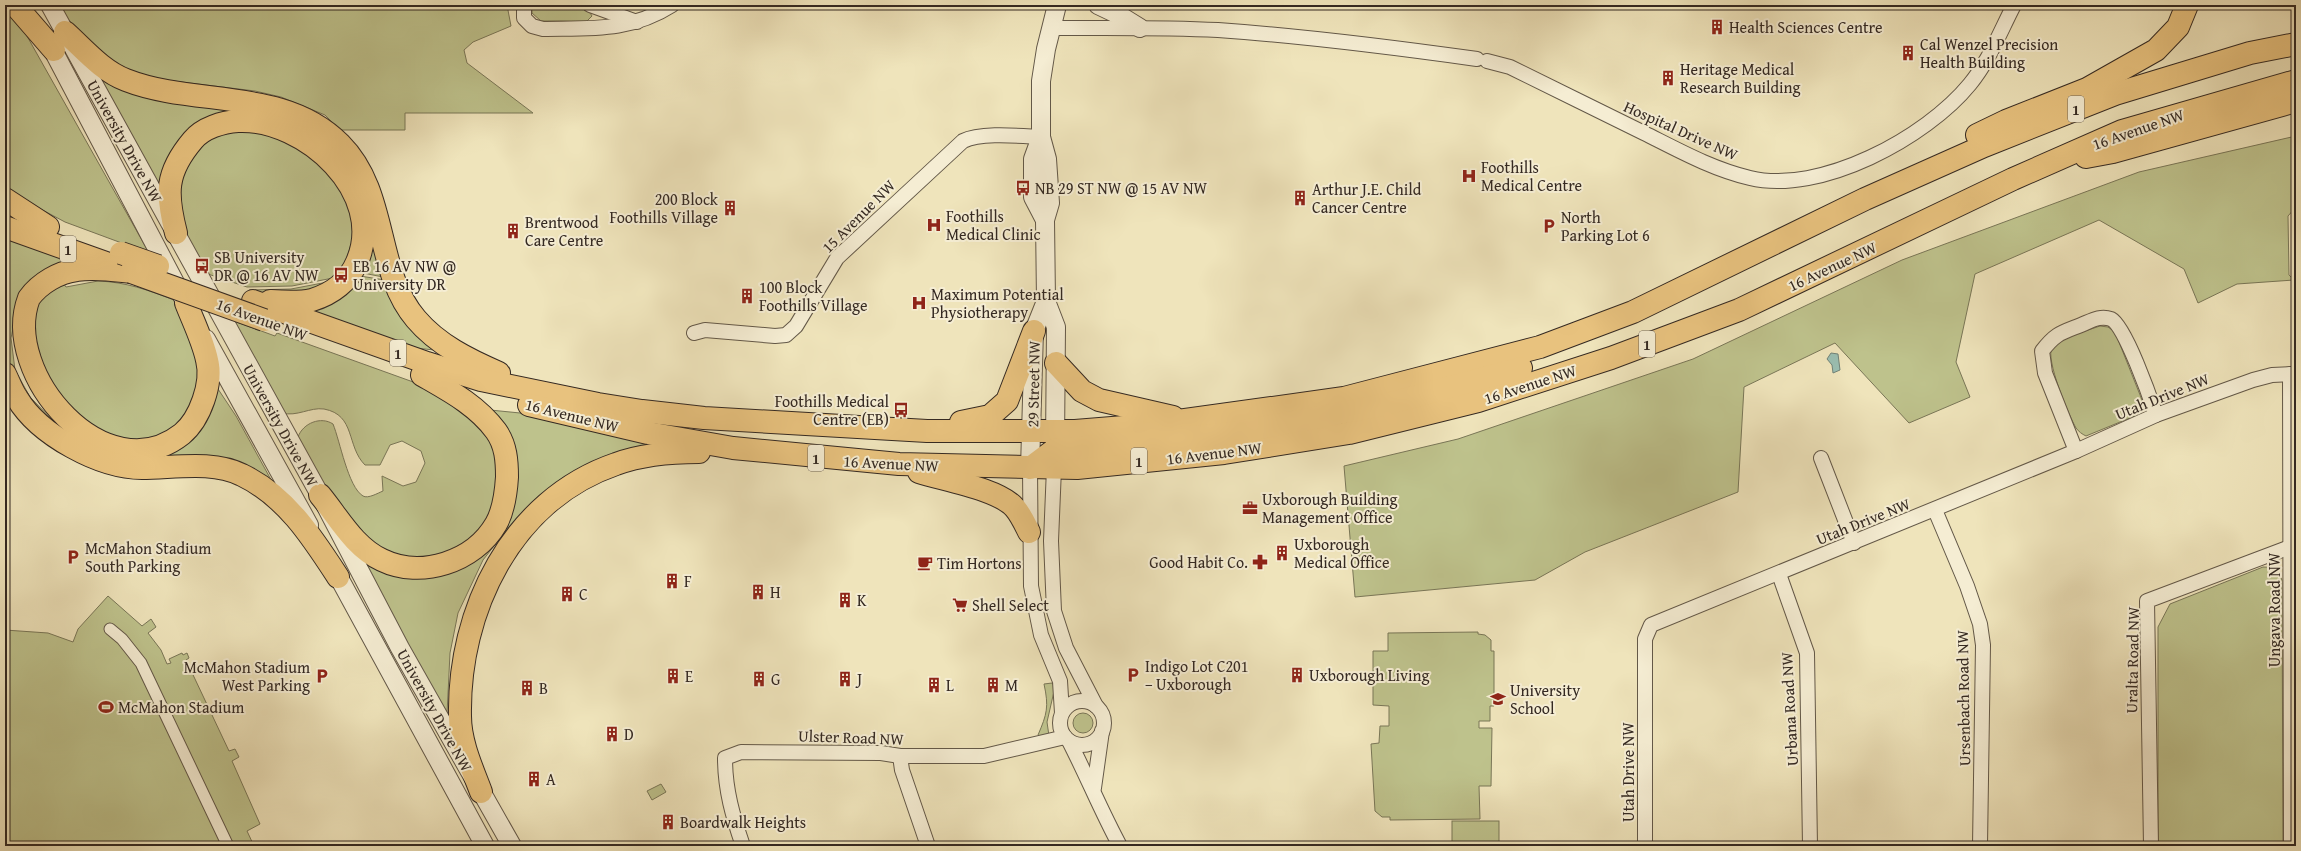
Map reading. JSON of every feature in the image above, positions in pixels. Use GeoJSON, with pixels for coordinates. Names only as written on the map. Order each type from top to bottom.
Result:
{"type":"FeatureCollection","features":[{"type":"Feature","properties":{"kind":"highway"},"geometry":{"type":"LineString","coordinates":[[15,5],[60,41],[104,68],[131,82],[164,92],[267,106],[317,124],[340,144],[358,168],[378,213],[394,278],[416,319],[429,333],[460,355],[546,394]]}},
{"type":"Feature","properties":{"kind":"highway"},"geometry":{"type":"LineString","coordinates":[[1865,199],[1918,163],[2006,121],[2087,88],[2156,50],[2178,27],[2187,5]]}},
{"type":"Feature","properties":{"kind":"highway","name":"16 Avenue NW"},"geometry":{"type":"LineString","coordinates":[[5,227],[422,375],[581,418],[733,448],[899,464],[1030,468],[1054,450],[1149,425],[1344,398],[1540,347],[1633,312],[1865,199],[1984,146],[2115,94],[2250,53],[2296,44]]}},
{"type":"Feature","properties":{"kind":"highway","name":"16 Avenue NW"},"geometry":{"type":"LineString","coordinates":[[5,212],[427,363],[481,380],[628,409],[697,417],[927,431],[1032,432],[1076,468],[1282,445],[1356,431],[1478,401],[1611,358],[1739,310],[2047,164],[2122,131],[2296,81]]}},
{"type":"Feature","properties":{"kind":"highway"},"geometry":{"type":"LineString","coordinates":[[2047,164],[2114,152],[2295,101]]}},
{"type":"Feature","properties":{"kind":"highway"},"geometry":{"type":"LineString","coordinates":[[176,233],[168,203],[170,184],[182,153],[195,137],[210,128],[227,121],[249,120],[273,126],[293,134],[327,157],[351,188],[362,215],[363,244],[354,270],[342,284],[329,293],[313,300],[295,302],[253,301]]}},
{"type":"Feature","properties":{"kind":"highway"},"geometry":{"type":"LineString","coordinates":[[5,199],[48,227]]}},
{"type":"Feature","properties":{"kind":"highway"},"geometry":{"type":"LineString","coordinates":[[131,272],[96,268],[76,270],[65,273],[44,282],[24,305],[17,334],[17,348],[26,377],[48,407],[68,426],[81,435],[112,448],[148,450],[164,445],[190,426],[202,402],[207,383],[208,361],[186,303]]}},
{"type":"Feature","properties":{"kind":"highway"},"geometry":{"type":"LineString","coordinates":[[1054,450],[1233,433],[1383,405],[1534,364],[1598,335],[1633,312]]}},
{"type":"Feature","properties":{"kind":"highway"},"geometry":{"type":"LineString","coordinates":[[927,431],[990,416],[1000,408],[1013,387],[1034,331]]}},
{"type":"Feature","properties":{"kind":"highway"},"geometry":{"type":"LineString","coordinates":[[1056,363],[1082,391],[1099,400],[1172,417],[1215,417]]}},
{"type":"Feature","properties":{"kind":"highway"},"geometry":{"type":"LineString","coordinates":[[5,374],[17,399],[32,416],[81,453],[118,466],[215,468],[231,471],[269,491],[300,522],[338,577]]}},
{"type":"Feature","properties":{"kind":"highway"},"geometry":{"type":"LineString","coordinates":[[320,495],[349,534],[364,548],[382,560],[399,566],[434,567],[472,551],[485,538],[496,524],[503,508],[507,487],[507,459],[502,442],[496,431],[469,404],[422,375]]}},
{"type":"Feature","properties":{"kind":"highway"},"geometry":{"type":"LineString","coordinates":[[481,792],[467,755],[460,717],[463,674],[468,634],[477,608],[492,573],[508,547],[539,511],[571,487],[601,470],[652,455],[733,448]]}},
{"type":"Feature","properties":{"kind":"highway"},"geometry":{"type":"LineString","coordinates":[[899,464],[1003,498],[1014,507],[1029,532]]}},
{"type":"Feature","properties":{"kind":"street","name":"University Drive NW"},"geometry":{"type":"LineString","coordinates":[[28,5],[60,41],[176,233],[320,495],[400,648],[512,846]]}},
{"type":"Feature","properties":{"kind":"street","name":"University Drive NW"},"geometry":{"type":"LineString","coordinates":[[50,5],[60,41],[186,303],[485,846]]}},
{"type":"Feature","properties":{"kind":"street"},"geometry":{"type":"LineString","coordinates":[[524,5],[524,18],[532,26],[543,30],[618,27],[637,22],[672,5]]}},
{"type":"Feature","properties":{"kind":"street"},"geometry":{"type":"LineString","coordinates":[[590,5],[637,22]]}},
{"type":"Feature","properties":{"kind":"street","name":"29 Street NW"},"geometry":{"type":"LineString","coordinates":[[1054,450],[1056,327],[1046,301],[1045,220],[1033,197],[1033,159],[1041,137],[1042,81],[1050,28],[1057,5]]}},
{"type":"Feature","properties":{"kind":"street"},"geometry":{"type":"LineString","coordinates":[[1098,5],[1119,14],[1140,28]]}},
{"type":"Feature","properties":{"kind":"street","name":"Hospital Drive NW"},"geometry":{"type":"LineString","coordinates":[[1050,28],[1217,30],[1314,39],[1482,60],[1510,67],[1714,167],[1750,178],[1783,181],[1801,180],[1843,168],[1870,157],[1896,143],[1938,115],[1970,85],[1986,61],[2014,5]]}},
{"type":"Feature","properties":{"kind":"street","name":"15 Avenue NW"},"geometry":{"type":"LineString","coordinates":[[694,333],[705,330],[775,336],[786,335],[796,326],[837,258],[963,141],[968,138],[1041,137]]}},
{"type":"Feature","properties":{"kind":"street","name":"29 Street NW"},"geometry":{"type":"LineString","coordinates":[[1030,468],[1034,331],[1046,301]]}},
{"type":"Feature","properties":{"kind":"street"},"geometry":{"type":"LineString","coordinates":[[2076,451],[2045,373],[2042,351],[2053,337],[2099,318],[2110,320],[2118,326],[2127,341],[2156,415]]}},
{"type":"Feature","properties":{"kind":"street","name":"Utah Drive NW"},"geometry":{"type":"LineString","coordinates":[[1645,846],[1645,639],[1651,625],[1935,510],[2076,451],[2156,415],[2253,380],[2272,375],[2293,374]]}},
{"type":"Feature","properties":{"kind":"street","name":"Ungava Road NW"},"geometry":{"type":"LineString","coordinates":[[2291,846],[2290,547],[2293,374]]}},
{"type":"Feature","properties":{"kind":"street"},"geometry":{"type":"LineString","coordinates":[[1054,450],[1051,541],[1054,611],[1066,648],[1103,718],[1094,788]]}},
{"type":"Feature","properties":{"kind":"street"},"geometry":{"type":"LineString","coordinates":[[1821,458],[1854,543]]}},
{"type":"Feature","properties":{"kind":"street"},"geometry":{"type":"LineString","coordinates":[[1030,468],[1030,586],[1036,617],[1060,681],[1062,714],[1060,726],[1094,788],[1099,808],[1120,846]]}},
{"type":"Feature","properties":{"kind":"street","name":"Ursenbach Road NW"},"geometry":{"type":"LineString","coordinates":[[1935,510],[1967,586],[1980,624],[1982,645],[1980,846]]}},
{"type":"Feature","properties":{"kind":"street","name":"Uralta Road NW"},"geometry":{"type":"LineString","coordinates":[[2151,846],[2147,601],[2290,547]]}},
{"type":"Feature","properties":{"kind":"street","name":"Urbana Road NW"},"geometry":{"type":"LineString","coordinates":[[1779,574],[1806,653],[1810,846]]}},
{"type":"Feature","properties":{"kind":"street"},"geometry":{"type":"LineString","coordinates":[[110,629],[122,639],[141,663],[228,846]]}},
{"type":"Feature","properties":{"kind":"street"},"geometry":{"type":"LineString","coordinates":[[1062,714],[1065,708],[1077,701],[1084,701],[1096,706]]}},
{"type":"Feature","properties":{"kind":"street"},"geometry":{"type":"LineString","coordinates":[[1067,739],[1082,745],[1088,744],[1094,741],[1102,731]]}},
{"type":"Feature","properties":{"kind":"street","name":"Ulster Road NW"},"geometry":{"type":"LineString","coordinates":[[743,846],[731,811],[725,779],[725,758],[741,752],[881,753],[900,756],[984,756],[1067,739]]}},
{"type":"Feature","properties":{"kind":"street"},"geometry":{"type":"LineString","coordinates":[[900,756],[902,770],[928,846]]}},
{"type":"Feature","properties":{"kind":"green space"},"geometry":{"type":"Polygon","coordinates":[[[60,5],[507,5],[511,26],[473,42],[464,50],[467,63],[533,113],[405,113],[405,130],[340,130],[325,115],[281,97],[255,91],[149,78],[123,70],[74,31],[60,5]]]}},
{"type":"Feature","properties":{"kind":"green space"},"geometry":{"type":"Polygon","coordinates":[[[532,5],[574,6],[582,8],[592,16],[587,21],[541,21],[532,13],[532,5]]]}},
{"type":"Feature","properties":{"kind":"green space"},"geometry":{"type":"Polygon","coordinates":[[[5,6],[23,29],[148,251],[146,252],[65,222],[5,190],[5,6]]]}},
{"type":"Feature","properties":{"kind":"green space"},"geometry":{"type":"Polygon","coordinates":[[[89,65],[241,108],[349,166],[383,277],[363,273],[343,169],[233,115],[162,184],[158,185],[89,65]]]}},
{"type":"Feature","properties":{"kind":"green space"},"geometry":{"type":"Polygon","coordinates":[[[236,126],[294,142],[335,178],[357,225],[345,264],[333,278],[292,286],[247,287],[208,274],[185,233],[175,190],[198,143],[236,126]]]}},
{"type":"Feature","properties":{"kind":"green space"},"geometry":{"type":"Polygon","coordinates":[[[2296,136],[2296,207],[2288,216],[2289,275],[2294,280],[2237,284],[2198,303],[2184,269],[2099,220],[1975,274],[1956,362],[1970,397],[1909,423],[1835,343],[1744,387],[1738,492],[1585,552],[1535,580],[1355,597],[1344,466],[1458,439],[1693,359],[1902,260],[2139,172],[2296,136]]]}},
{"type":"Feature","properties":{"kind":"green space"},"geometry":{"type":"Polygon","coordinates":[[[5,235],[79,261],[17,310],[11,338],[15,370],[30,397],[65,433],[148,456],[218,389],[236,416],[275,487],[158,462],[60,435],[17,384],[5,360],[5,235]]]}},
{"type":"Feature","properties":{"kind":"green space"},"geometry":{"type":"Polygon","coordinates":[[[360,276],[385,280],[434,350],[416,348],[298,306],[360,276]]]}},
{"type":"Feature","properties":{"kind":"green space"},"geometry":{"type":"Polygon","coordinates":[[[98,281],[137,287],[174,300],[188,326],[202,387],[173,432],[128,444],[58,411],[28,317],[48,291],[63,283],[66,287],[98,281]]]}},
{"type":"Feature","properties":{"kind":"green space"},"geometry":{"type":"Polygon","coordinates":[[[333,281],[312,295],[252,293],[249,290],[291,289],[333,281]]]}},
{"type":"Feature","properties":{"kind":"green space"},"geometry":{"type":"Polygon","coordinates":[[[231,320],[275,336],[277,333],[416,383],[472,412],[500,458],[490,524],[440,561],[381,555],[331,501],[298,437],[304,428],[313,422],[323,421],[333,424],[349,474],[358,491],[365,497],[383,491],[382,476],[403,486],[416,482],[425,463],[421,451],[402,441],[390,445],[380,465],[365,465],[355,449],[346,424],[334,412],[324,409],[314,409],[293,414],[282,413],[231,320]]]}},
{"type":"Feature","properties":{"kind":"green space"},"geometry":{"type":"Polygon","coordinates":[[[2100,326],[2108,327],[2115,332],[2144,405],[2142,413],[2086,436],[2076,428],[2068,412],[2055,375],[2051,353],[2052,347],[2061,340],[2100,326]]]}},
{"type":"Feature","properties":{"kind":"green space"},"geometry":{"type":"Polygon","coordinates":[[[490,410],[530,414],[666,444],[540,497],[509,527],[483,560],[458,613],[450,653],[447,714],[354,548],[401,574],[503,526],[490,410]]]}},
{"type":"Feature","properties":{"kind":"green space"},"geometry":{"type":"Polygon","coordinates":[[[2263,567],[2275,570],[2282,580],[2283,846],[2158,846],[2158,627],[2170,604],[2263,567]]]}},
{"type":"Feature","properties":{"kind":"green space","name":"McMahon Stadium"},"geometry":{"type":"Polygon","coordinates":[[[108,596],[142,626],[151,619],[156,627],[148,633],[161,650],[167,664],[171,663],[169,659],[182,653],[183,655],[187,653],[189,658],[186,660],[229,751],[235,749],[239,757],[232,761],[260,824],[247,831],[254,846],[5,846],[5,630],[48,633],[73,642],[78,629],[108,596]]]}},
{"type":"Feature","properties":{"kind":"green space"},"geometry":{"type":"Polygon","coordinates":[[[1478,632],[1478,634],[1485,635],[1491,640],[1491,651],[1494,651],[1494,706],[1490,706],[1490,721],[1479,721],[1479,728],[1492,728],[1491,786],[1479,786],[1480,819],[1390,820],[1390,817],[1382,817],[1375,811],[1371,744],[1379,743],[1380,726],[1389,726],[1389,706],[1373,705],[1373,651],[1388,651],[1388,633],[1478,632]]]}},
{"type":"Feature","properties":{"kind":"green space"},"geometry":{"type":"Polygon","coordinates":[[[1052,683],[1055,687],[1047,722],[1049,736],[1041,738],[1038,735],[1045,716],[1047,705],[1044,684],[1052,683]]]}},
{"type":"Feature","properties":{"kind":"green space"},"geometry":{"type":"Polygon","coordinates":[[[1083,713],[1090,716],[1093,723],[1090,730],[1083,733],[1076,730],[1073,723],[1076,716],[1083,713]]]}},
{"type":"Feature","properties":{"kind":"green space"},"geometry":{"type":"Polygon","coordinates":[[[661,784],[666,792],[652,800],[647,791],[661,784]]]}},
{"type":"Feature","properties":{"kind":"green space"},"geometry":{"type":"Polygon","coordinates":[[[1452,821],[1499,821],[1499,846],[1452,846],[1452,821]]]}},
{"type":"Feature","properties":{"kind":"water"},"geometry":{"type":"Polygon","coordinates":[[[1831,353],[1838,354],[1840,370],[1833,373],[1832,365],[1827,359],[1831,353]]]}},
{"type":"Feature","properties":{"kind":"place","name":"Health Sciences Centre"},"geometry":{"type":"Point","coordinates":[1717,27]}},
{"type":"Feature","properties":{"kind":"place","name":"Cal Wenzel Precision Health Building"},"geometry":{"type":"Point","coordinates":[1908,53]}},
{"type":"Feature","properties":{"kind":"place","name":"Heritage Medical Research Building"},"geometry":{"type":"Point","coordinates":[1668,78]}},
{"type":"Feature","properties":{"kind":"place","name":"Foothills Medical Centre"},"geometry":{"type":"Point","coordinates":[1469,176]}},
{"type":"Feature","properties":{"kind":"place","name":"NB 29 ST NW @ 15 AV NW"},"geometry":{"type":"Point","coordinates":[1023,188]}},
{"type":"Feature","properties":{"kind":"place","name":"Arthur J.E. Child Cancer Centre"},"geometry":{"type":"Point","coordinates":[1300,198]}},
{"type":"Feature","properties":{"kind":"place","name":"200 Block Foothills Village"},"geometry":{"type":"Point","coordinates":[730,208]}},
{"type":"Feature","properties":{"kind":"place","name":"Foothills Medical Clinic"},"geometry":{"type":"Point","coordinates":[934,225]}},
{"type":"Feature","properties":{"kind":"place","name":"North Parking Lot 6"},"geometry":{"type":"Point","coordinates":[1549,226]}},
{"type":"Feature","properties":{"kind":"place","name":"Brentwood Care Centre"},"geometry":{"type":"Point","coordinates":[513,231]}},
{"type":"Feature","properties":{"kind":"place","name":"SB University DR @ 16 AV NW"},"geometry":{"type":"Point","coordinates":[202,266]}},
{"type":"Feature","properties":{"kind":"place","name":"EB 16 AV NW @ University DR"},"geometry":{"type":"Point","coordinates":[341,275]}},
{"type":"Feature","properties":{"kind":"place","name":"100 Block Foothills Village"},"geometry":{"type":"Point","coordinates":[747,296]}},
{"type":"Feature","properties":{"kind":"place","name":"Maximum Potential Physiotherapy"},"geometry":{"type":"Point","coordinates":[919,303]}},
{"type":"Feature","properties":{"kind":"place","name":"Foothills Medical Centre (EB)"},"geometry":{"type":"Point","coordinates":[901,410]}},
{"type":"Feature","properties":{"kind":"place","name":"Uxborough Building Management Office"},"geometry":{"type":"Point","coordinates":[1250,508]}},
{"type":"Feature","properties":{"kind":"place","name":"Uxborough Medical Office"},"geometry":{"type":"Point","coordinates":[1282,553]}},
{"type":"Feature","properties":{"kind":"place","name":"McMahon Stadium South Parking"},"geometry":{"type":"Point","coordinates":[73,557]}},
{"type":"Feature","properties":{"kind":"place","name":"Good Habit Co."},"geometry":{"type":"Point","coordinates":[1260,562]}},
{"type":"Feature","properties":{"kind":"place","name":"Tim Hortons"},"geometry":{"type":"Point","coordinates":[925,563]}},
{"type":"Feature","properties":{"kind":"place","name":"F"},"geometry":{"type":"Point","coordinates":[672,581]}},
{"type":"Feature","properties":{"kind":"place","name":"H"},"geometry":{"type":"Point","coordinates":[758,592]}},
{"type":"Feature","properties":{"kind":"place","name":"C"},"geometry":{"type":"Point","coordinates":[567,594]}},
{"type":"Feature","properties":{"kind":"place","name":"K"},"geometry":{"type":"Point","coordinates":[845,600]}},
{"type":"Feature","properties":{"kind":"place","name":"Shell Select"},"geometry":{"type":"Point","coordinates":[960,605]}},
{"type":"Feature","properties":{"kind":"place","name":"Indigo Lot C201 – Uxborough"},"geometry":{"type":"Point","coordinates":[1133,675]}},
{"type":"Feature","properties":{"kind":"place","name":"Uxborough Living"},"geometry":{"type":"Point","coordinates":[1297,675]}},
{"type":"Feature","properties":{"kind":"place","name":"McMahon Stadium West Parking"},"geometry":{"type":"Point","coordinates":[322,676]}},
{"type":"Feature","properties":{"kind":"place","name":"E"},"geometry":{"type":"Point","coordinates":[673,676]}},
{"type":"Feature","properties":{"kind":"place","name":"G"},"geometry":{"type":"Point","coordinates":[759,679]}},
{"type":"Feature","properties":{"kind":"place","name":"J"},"geometry":{"type":"Point","coordinates":[845,679]}},
{"type":"Feature","properties":{"kind":"place","name":"L"},"geometry":{"type":"Point","coordinates":[934,685]}},
{"type":"Feature","properties":{"kind":"place","name":"M"},"geometry":{"type":"Point","coordinates":[993,685]}},
{"type":"Feature","properties":{"kind":"place","name":"B"},"geometry":{"type":"Point","coordinates":[527,688]}},
{"type":"Feature","properties":{"kind":"place","name":"University School"},"geometry":{"type":"Point","coordinates":[1498,699]}},
{"type":"Feature","properties":{"kind":"place","name":"McMahon Stadium"},"geometry":{"type":"Point","coordinates":[106,707]}},
{"type":"Feature","properties":{"kind":"place","name":"D"},"geometry":{"type":"Point","coordinates":[612,734]}},
{"type":"Feature","properties":{"kind":"place","name":"A"},"geometry":{"type":"Point","coordinates":[534,779]}},
{"type":"Feature","properties":{"kind":"place","name":"Boardwalk Heights"},"geometry":{"type":"Point","coordinates":[668,822]}}]}
